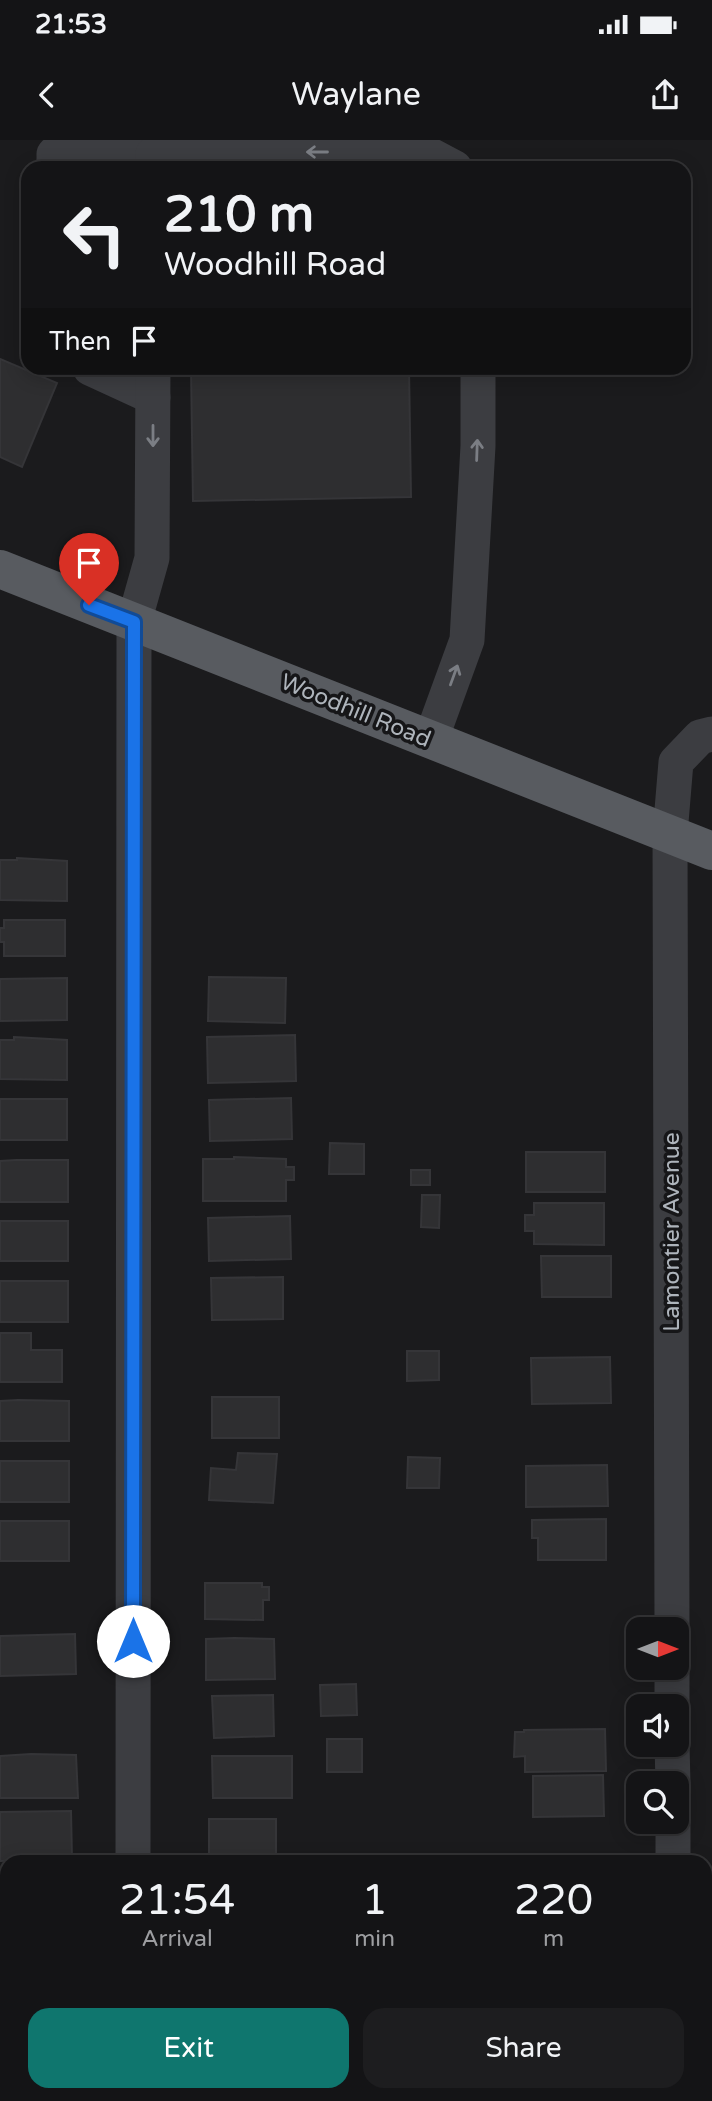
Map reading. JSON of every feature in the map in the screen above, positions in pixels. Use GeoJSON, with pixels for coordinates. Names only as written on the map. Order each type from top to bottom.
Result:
{"type":"FeatureCollection","features":[{"type":"Feature","properties":{"kind":"main road","name":"Woodhill Road"},"geometry":{"type":"LineString","coordinates":[[0,569],[712,851]]}},
{"type":"Feature","properties":{"kind":"street"},"geometry":{"type":"LineString","coordinates":[[54,161],[54,154],[153,161],[425,152],[442,161]]}},
{"type":"Feature","properties":{"kind":"street"},"geometry":{"type":"LineString","coordinates":[[122,375],[153,382],[152,558],[134,622],[133,1855]]}},
{"type":"Feature","properties":{"kind":"street"},"geometry":{"type":"LineString","coordinates":[[431,739],[467,640],[478,446],[478,375]]}},
{"type":"Feature","properties":{"kind":"street","name":"Lamontier Avenue"},"geometry":{"type":"LineString","coordinates":[[672,1617],[670,834],[677,762],[700,737],[712,734]]}},
{"type":"Feature","properties":{"kind":"street"},"geometry":{"type":"LineString","coordinates":[[673,1834],[673,1855]]}},
{"type":"Feature","properties":{"kind":"building"},"geometry":{"type":"Polygon","coordinates":[[[0,359],[21,368],[21,375],[38,375],[57,383],[22,467],[0,457],[0,359]]]}},
{"type":"Feature","properties":{"kind":"building"},"geometry":{"type":"Polygon","coordinates":[[[191,375],[409,375],[411,497],[193,501],[191,375]]]}},
{"type":"Feature","properties":{"kind":"building"},"geometry":{"type":"Polygon","coordinates":[[[17,858],[67,861],[67,901],[0,900],[0,860],[17,858]]]}},
{"type":"Feature","properties":{"kind":"building"},"geometry":{"type":"Polygon","coordinates":[[[4,920],[65,920],[65,956],[4,956],[0,928],[4,928],[4,920]]]}},
{"type":"Feature","properties":{"kind":"building"},"geometry":{"type":"Polygon","coordinates":[[[209,977],[286,978],[285,1023],[208,1021],[209,977]]]}},
{"type":"Feature","properties":{"kind":"building"},"geometry":{"type":"Polygon","coordinates":[[[67,978],[67,1020],[0,1021],[0,979],[67,978]]]}},
{"type":"Feature","properties":{"kind":"building"},"geometry":{"type":"Polygon","coordinates":[[[295,1035],[296,1081],[208,1083],[207,1037],[295,1035]]]}},
{"type":"Feature","properties":{"kind":"building"},"geometry":{"type":"Polygon","coordinates":[[[14,1037],[67,1040],[67,1080],[0,1079],[0,1040],[14,1040],[14,1037]]]}},
{"type":"Feature","properties":{"kind":"building"},"geometry":{"type":"Polygon","coordinates":[[[291,1098],[292,1139],[210,1141],[209,1100],[291,1098]]]}},
{"type":"Feature","properties":{"kind":"building"},"geometry":{"type":"Polygon","coordinates":[[[0,1099],[67,1099],[67,1140],[0,1140],[0,1099]]]}},
{"type":"Feature","properties":{"kind":"building"},"geometry":{"type":"Polygon","coordinates":[[[330,1143],[364,1144],[364,1174],[329,1174],[330,1143]]]}},
{"type":"Feature","properties":{"kind":"building"},"geometry":{"type":"Polygon","coordinates":[[[526,1152],[605,1152],[605,1192],[526,1192],[526,1152]]]}},
{"type":"Feature","properties":{"kind":"building"},"geometry":{"type":"Polygon","coordinates":[[[203,1159],[286,1159],[286,1167],[294,1167],[294,1180],[286,1180],[286,1201],[203,1201],[203,1159]]]}},
{"type":"Feature","properties":{"kind":"building"},"geometry":{"type":"Polygon","coordinates":[[[68,1160],[68,1202],[0,1202],[0,1161],[68,1160]]]}},
{"type":"Feature","properties":{"kind":"building"},"geometry":{"type":"Polygon","coordinates":[[[411,1170],[430,1170],[430,1185],[411,1185],[411,1170]]]}},
{"type":"Feature","properties":{"kind":"building"},"geometry":{"type":"Polygon","coordinates":[[[422,1195],[440,1195],[439,1228],[421,1227],[422,1195]]]}},
{"type":"Feature","properties":{"kind":"building"},"geometry":{"type":"Polygon","coordinates":[[[534,1203],[604,1203],[604,1245],[534,1244],[534,1231],[525,1231],[525,1215],[534,1215],[534,1203]]]}},
{"type":"Feature","properties":{"kind":"building"},"geometry":{"type":"Polygon","coordinates":[[[290,1216],[291,1259],[209,1261],[208,1218],[290,1216]]]}},
{"type":"Feature","properties":{"kind":"building"},"geometry":{"type":"Polygon","coordinates":[[[0,1221],[68,1221],[68,1261],[0,1261],[0,1221]]]}},
{"type":"Feature","properties":{"kind":"building"},"geometry":{"type":"Polygon","coordinates":[[[541,1256],[611,1256],[611,1297],[542,1297],[541,1256]]]}},
{"type":"Feature","properties":{"kind":"building"},"geometry":{"type":"Polygon","coordinates":[[[283,1277],[283,1319],[212,1320],[211,1278],[283,1277]]]}},
{"type":"Feature","properties":{"kind":"building"},"geometry":{"type":"Polygon","coordinates":[[[0,1281],[68,1281],[68,1322],[0,1322],[0,1281]]]}},
{"type":"Feature","properties":{"kind":"building"},"geometry":{"type":"Polygon","coordinates":[[[0,1333],[31,1333],[31,1350],[62,1350],[62,1382],[0,1382],[0,1333]]]}},
{"type":"Feature","properties":{"kind":"building"},"geometry":{"type":"Polygon","coordinates":[[[407,1351],[439,1351],[439,1380],[407,1381],[407,1351]]]}},
{"type":"Feature","properties":{"kind":"building"},"geometry":{"type":"Polygon","coordinates":[[[610,1357],[611,1403],[532,1404],[531,1358],[610,1357]]]}},
{"type":"Feature","properties":{"kind":"building"},"geometry":{"type":"Polygon","coordinates":[[[212,1397],[279,1397],[279,1438],[212,1438],[212,1397]]]}},
{"type":"Feature","properties":{"kind":"building"},"geometry":{"type":"Polygon","coordinates":[[[0,1401],[69,1401],[69,1441],[0,1441],[0,1401]]]}},
{"type":"Feature","properties":{"kind":"building"},"geometry":{"type":"Polygon","coordinates":[[[238,1453],[277,1454],[273,1503],[209,1500],[211,1468],[236,1470],[238,1453]]]}},
{"type":"Feature","properties":{"kind":"building"},"geometry":{"type":"Polygon","coordinates":[[[408,1457],[440,1458],[439,1488],[407,1488],[408,1457]]]}},
{"type":"Feature","properties":{"kind":"building"},"geometry":{"type":"Polygon","coordinates":[[[0,1461],[69,1461],[69,1502],[0,1502],[0,1461]]]}},
{"type":"Feature","properties":{"kind":"building"},"geometry":{"type":"Polygon","coordinates":[[[607,1465],[608,1506],[526,1507],[526,1466],[607,1465]]]}},
{"type":"Feature","properties":{"kind":"building"},"geometry":{"type":"Polygon","coordinates":[[[606,1519],[606,1560],[538,1560],[538,1538],[532,1538],[532,1520],[606,1519]]]}},
{"type":"Feature","properties":{"kind":"building"},"geometry":{"type":"Polygon","coordinates":[[[0,1521],[69,1521],[69,1561],[0,1561],[0,1521]]]}},
{"type":"Feature","properties":{"kind":"building"},"geometry":{"type":"Polygon","coordinates":[[[205,1583],[262,1583],[262,1587],[269,1587],[269,1600],[263,1600],[263,1620],[205,1619],[205,1583]]]}},
{"type":"Feature","properties":{"kind":"building"},"geometry":{"type":"Polygon","coordinates":[[[75,1634],[76,1674],[0,1676],[0,1636],[75,1634]]]}},
{"type":"Feature","properties":{"kind":"building"},"geometry":{"type":"Polygon","coordinates":[[[206,1639],[274,1639],[275,1679],[206,1680],[206,1639]]]}},
{"type":"Feature","properties":{"kind":"building"},"geometry":{"type":"Polygon","coordinates":[[[356,1684],[357,1715],[321,1716],[320,1685],[356,1684]]]}},
{"type":"Feature","properties":{"kind":"building"},"geometry":{"type":"Polygon","coordinates":[[[273,1695],[274,1736],[214,1738],[212,1696],[273,1695]]]}},
{"type":"Feature","properties":{"kind":"building"},"geometry":{"type":"Polygon","coordinates":[[[605,1729],[606,1771],[525,1772],[525,1756],[514,1757],[515,1732],[605,1729]]]}},
{"type":"Feature","properties":{"kind":"building"},"geometry":{"type":"Polygon","coordinates":[[[327,1739],[362,1739],[362,1772],[327,1772],[327,1739]]]}},
{"type":"Feature","properties":{"kind":"building"},"geometry":{"type":"Polygon","coordinates":[[[76,1755],[78,1798],[0,1798],[0,1756],[76,1755]]]}},
{"type":"Feature","properties":{"kind":"building"},"geometry":{"type":"Polygon","coordinates":[[[212,1756],[292,1756],[292,1798],[213,1798],[212,1756]]]}},
{"type":"Feature","properties":{"kind":"building"},"geometry":{"type":"Polygon","coordinates":[[[603,1775],[604,1816],[533,1817],[533,1776],[603,1775]]]}},
{"type":"Feature","properties":{"kind":"building"},"geometry":{"type":"Polygon","coordinates":[[[71,1811],[72,1855],[0,1855],[0,1812],[71,1811]]]}},
{"type":"Feature","properties":{"kind":"building"},"geometry":{"type":"Polygon","coordinates":[[[209,1819],[276,1819],[276,1855],[209,1855],[209,1819]]]}},
{"type":"Feature","properties":{"kind":"building"},"geometry":{"type":"Polygon","coordinates":[[[414,1854],[456,1854],[456,1855],[414,1854]]]}},
{"type":"Feature","properties":{"kind":"route"},"geometry":{"type":"LineString","coordinates":[[89,605],[134,622],[133,1641]]}}]}
